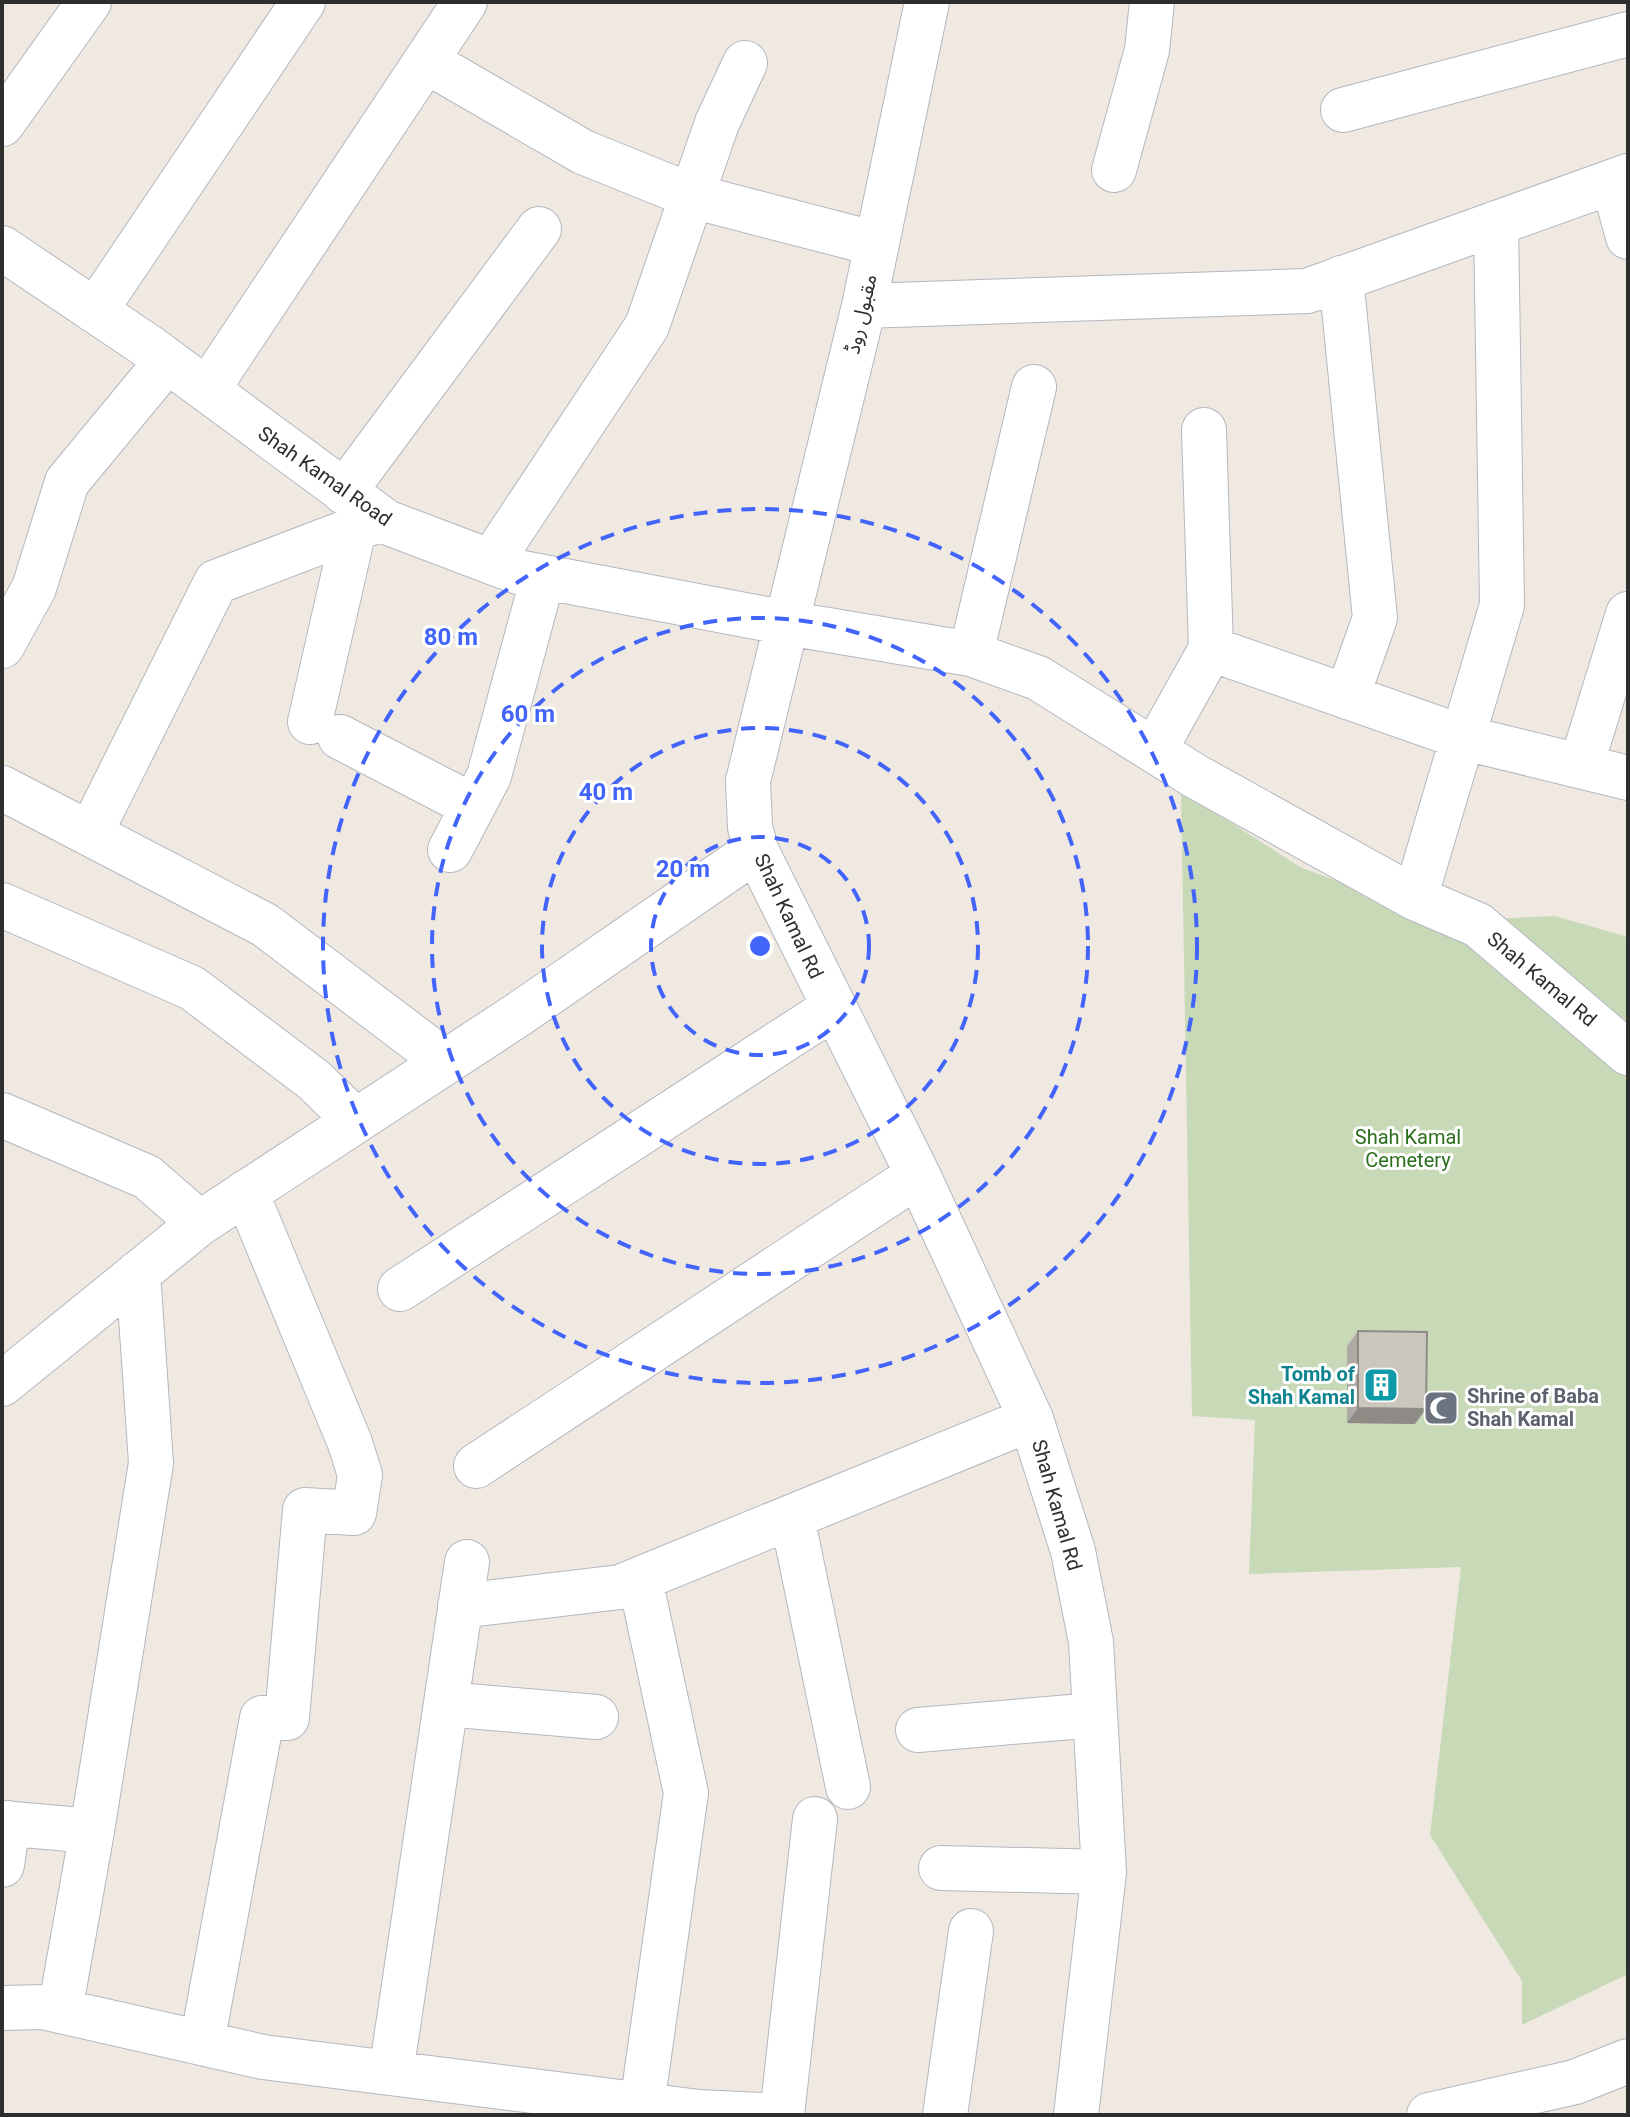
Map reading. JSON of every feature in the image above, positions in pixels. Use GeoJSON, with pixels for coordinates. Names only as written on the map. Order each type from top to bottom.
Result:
{"type":"FeatureCollection","features":[{"type":"Feature","properties":{"kind":"street"},"geometry":{"type":"LineString","coordinates":[[2,124],[89,2]]}},
{"type":"Feature","properties":{"kind":"street"},"geometry":{"type":"LineString","coordinates":[[95,311],[303,2]]}},
{"type":"Feature","properties":{"kind":"street"},"geometry":{"type":"LineString","coordinates":[[207,390],[465,2]]}},
{"type":"Feature","properties":{"kind":"street","name":"مقبول روڈ"},"geometry":{"type":"LineString","coordinates":[[787,623],[864,306],[927,2]]}},
{"type":"Feature","properties":{"kind":"street"},"geometry":{"type":"LineString","coordinates":[[1114,170],[1147,50],[1152,2]]}},
{"type":"Feature","properties":{"kind":"street"},"geometry":{"type":"LineString","coordinates":[[1343,110],[1628,34]]}},
{"type":"Feature","properties":{"kind":"street"},"geometry":{"type":"LineString","coordinates":[[426,61],[583,152],[692,196],[877,244]]}},
{"type":"Feature","properties":{"kind":"street"},"geometry":{"type":"LineString","coordinates":[[491,562],[647,326],[717,123],[745,63]]}},
{"type":"Feature","properties":{"kind":"street"},"geometry":{"type":"LineString","coordinates":[[864,306],[1307,291],[1620,179],[1628,237]]}},
{"type":"Feature","properties":{"kind":"street"},"geometry":{"type":"LineString","coordinates":[[1415,898],[1502,605],[1496,223]]}},
{"type":"Feature","properties":{"kind":"street"},"geometry":{"type":"LineString","coordinates":[[473,806],[325,730],[360,513],[539,229]]}},
{"type":"Feature","properties":{"kind":"street","name":"Shah Kamal Road"},"geometry":{"type":"LineString","coordinates":[[2,248],[207,390],[360,513],[518,572],[787,623]]}},
{"type":"Feature","properties":{"kind":"street"},"geometry":{"type":"LineString","coordinates":[[1341,278],[1375,618],[1347,697]]}},
{"type":"Feature","properties":{"kind":"street"},"geometry":{"type":"LineString","coordinates":[[2,646],[34,588],[67,482],[167,361]]}},
{"type":"Feature","properties":{"kind":"street"},"geometry":{"type":"LineString","coordinates":[[971,654],[1034,387]]}},
{"type":"Feature","properties":{"kind":"street"},"geometry":{"type":"LineString","coordinates":[[1155,749],[1211,649],[1204,430]]}},
{"type":"Feature","properties":{"kind":"street"},"geometry":{"type":"LineString","coordinates":[[90,834],[216,582],[360,513]]}},
{"type":"Feature","properties":{"kind":"street"},"geometry":{"type":"LineString","coordinates":[[450,850],[489,776],[543,577]]}},
{"type":"Feature","properties":{"kind":"street"},"geometry":{"type":"LineString","coordinates":[[1581,766],[1628,614]]}},
{"type":"Feature","properties":{"kind":"street","name":"Shah Kamal Rd"},"geometry":{"type":"LineString","coordinates":[[1076,2115],[1104,1872],[1091,1642],[1073,1551],[1031,1419],[918,1175],[756,850],[750,827],[748,781],[787,623],[971,654],[1038,678],[1195,776],[1415,898],[1478,925],[1628,1053]]}},
{"type":"Feature","properties":{"kind":"street"},"geometry":{"type":"LineString","coordinates":[[1211,649],[1465,738],[1628,778]]}},
{"type":"Feature","properties":{"kind":"street"},"geometry":{"type":"LineString","coordinates":[[2,788],[265,925],[446,1062]]}},
{"type":"Feature","properties":{"kind":"street"},"geometry":{"type":"LineString","coordinates":[[2,1384],[200,1223],[446,1062],[756,850]]}},
{"type":"Feature","properties":{"kind":"street"},"geometry":{"type":"LineString","coordinates":[[2,905],[192,988],[314,1080],[356,1121]]}},
{"type":"Feature","properties":{"kind":"street"},"geometry":{"type":"LineString","coordinates":[[400,1289],[833,1008]]}},
{"type":"Feature","properties":{"kind":"street"},"geometry":{"type":"LineString","coordinates":[[2,1115],[147,1177],[200,1223]]}},
{"type":"Feature","properties":{"kind":"street"},"geometry":{"type":"LineString","coordinates":[[476,1466],[918,1175]]}},
{"type":"Feature","properties":{"kind":"street"},"geometry":{"type":"LineString","coordinates":[[202,2043],[262,1718],[287,1718],[305,1510],[354,1513],[360,1475],[350,1443],[246,1192]]}},
{"type":"Feature","properties":{"kind":"street"},"geometry":{"type":"LineString","coordinates":[[60,2011],[151,1463],[138,1273]]}},
{"type":"Feature","properties":{"kind":"street"},"geometry":{"type":"LineString","coordinates":[[460,1606],[620,1587],[1031,1419]]}},
{"type":"Feature","properties":{"kind":"street"},"geometry":{"type":"LineString","coordinates":[[792,1517],[848,1787]]}},
{"type":"Feature","properties":{"kind":"street"},"geometry":{"type":"LineString","coordinates":[[391,2073],[467,1562]]}},
{"type":"Feature","properties":{"kind":"street"},"geometry":{"type":"LineString","coordinates":[[640,1579],[686,1793],[642,2105]]}},
{"type":"Feature","properties":{"kind":"street"},"geometry":{"type":"LineString","coordinates":[[446,1704],[596,1717]]}},
{"type":"Feature","properties":{"kind":"street"},"geometry":{"type":"LineString","coordinates":[[918,1730],[1095,1715]]}},
{"type":"Feature","properties":{"kind":"street"},"geometry":{"type":"LineString","coordinates":[[782,2115],[815,1819]]}},
{"type":"Feature","properties":{"kind":"street"},"geometry":{"type":"LineString","coordinates":[[4,1837],[92,1831]]}},
{"type":"Feature","properties":{"kind":"street"},"geometry":{"type":"LineString","coordinates":[[941,1868],[1104,1872]]}},
{"type":"Feature","properties":{"kind":"street"},"geometry":{"type":"LineString","coordinates":[[945,2115],[971,1931]]}},
{"type":"Feature","properties":{"kind":"street"},"geometry":{"type":"LineString","coordinates":[[2,2008],[43,2007],[263,2057],[391,2073],[449,2098],[642,2105],[761,2115]]}},
{"type":"Feature","properties":{"kind":"street"},"geometry":{"type":"LineString","coordinates":[[1429,2115],[1578,2099],[1628,2061]]}},
{"type":"Feature","properties":{"kind":"green space","name":"Shah Kamal Cemetery"},"geometry":{"type":"Polygon","coordinates":[[[1181,790],[1300,867],[1447,921],[1555,916],[1628,937],[1628,1974],[1522,2025],[1522,1981],[1430,1835],[1461,1567],[1249,1574],[1255,1420],[1192,1416],[1181,790]]]}},
{"type":"Feature","properties":{"kind":"building","name":"Tomb of Shah Kamal"},"geometry":{"type":"Polygon","coordinates":[[[1358,1331],[1427,1332],[1426,1409],[1358,1408],[1358,1331]]]}},
{"type":"Feature","properties":{"kind":"place","name":"Tomb of Shah Kamal"},"geometry":{"type":"Point","coordinates":[1381,1385]}},
{"type":"Feature","properties":{"kind":"place","name":"Shrine of Baba Shah Kamal"},"geometry":{"type":"Point","coordinates":[1441,1408]}}]}
